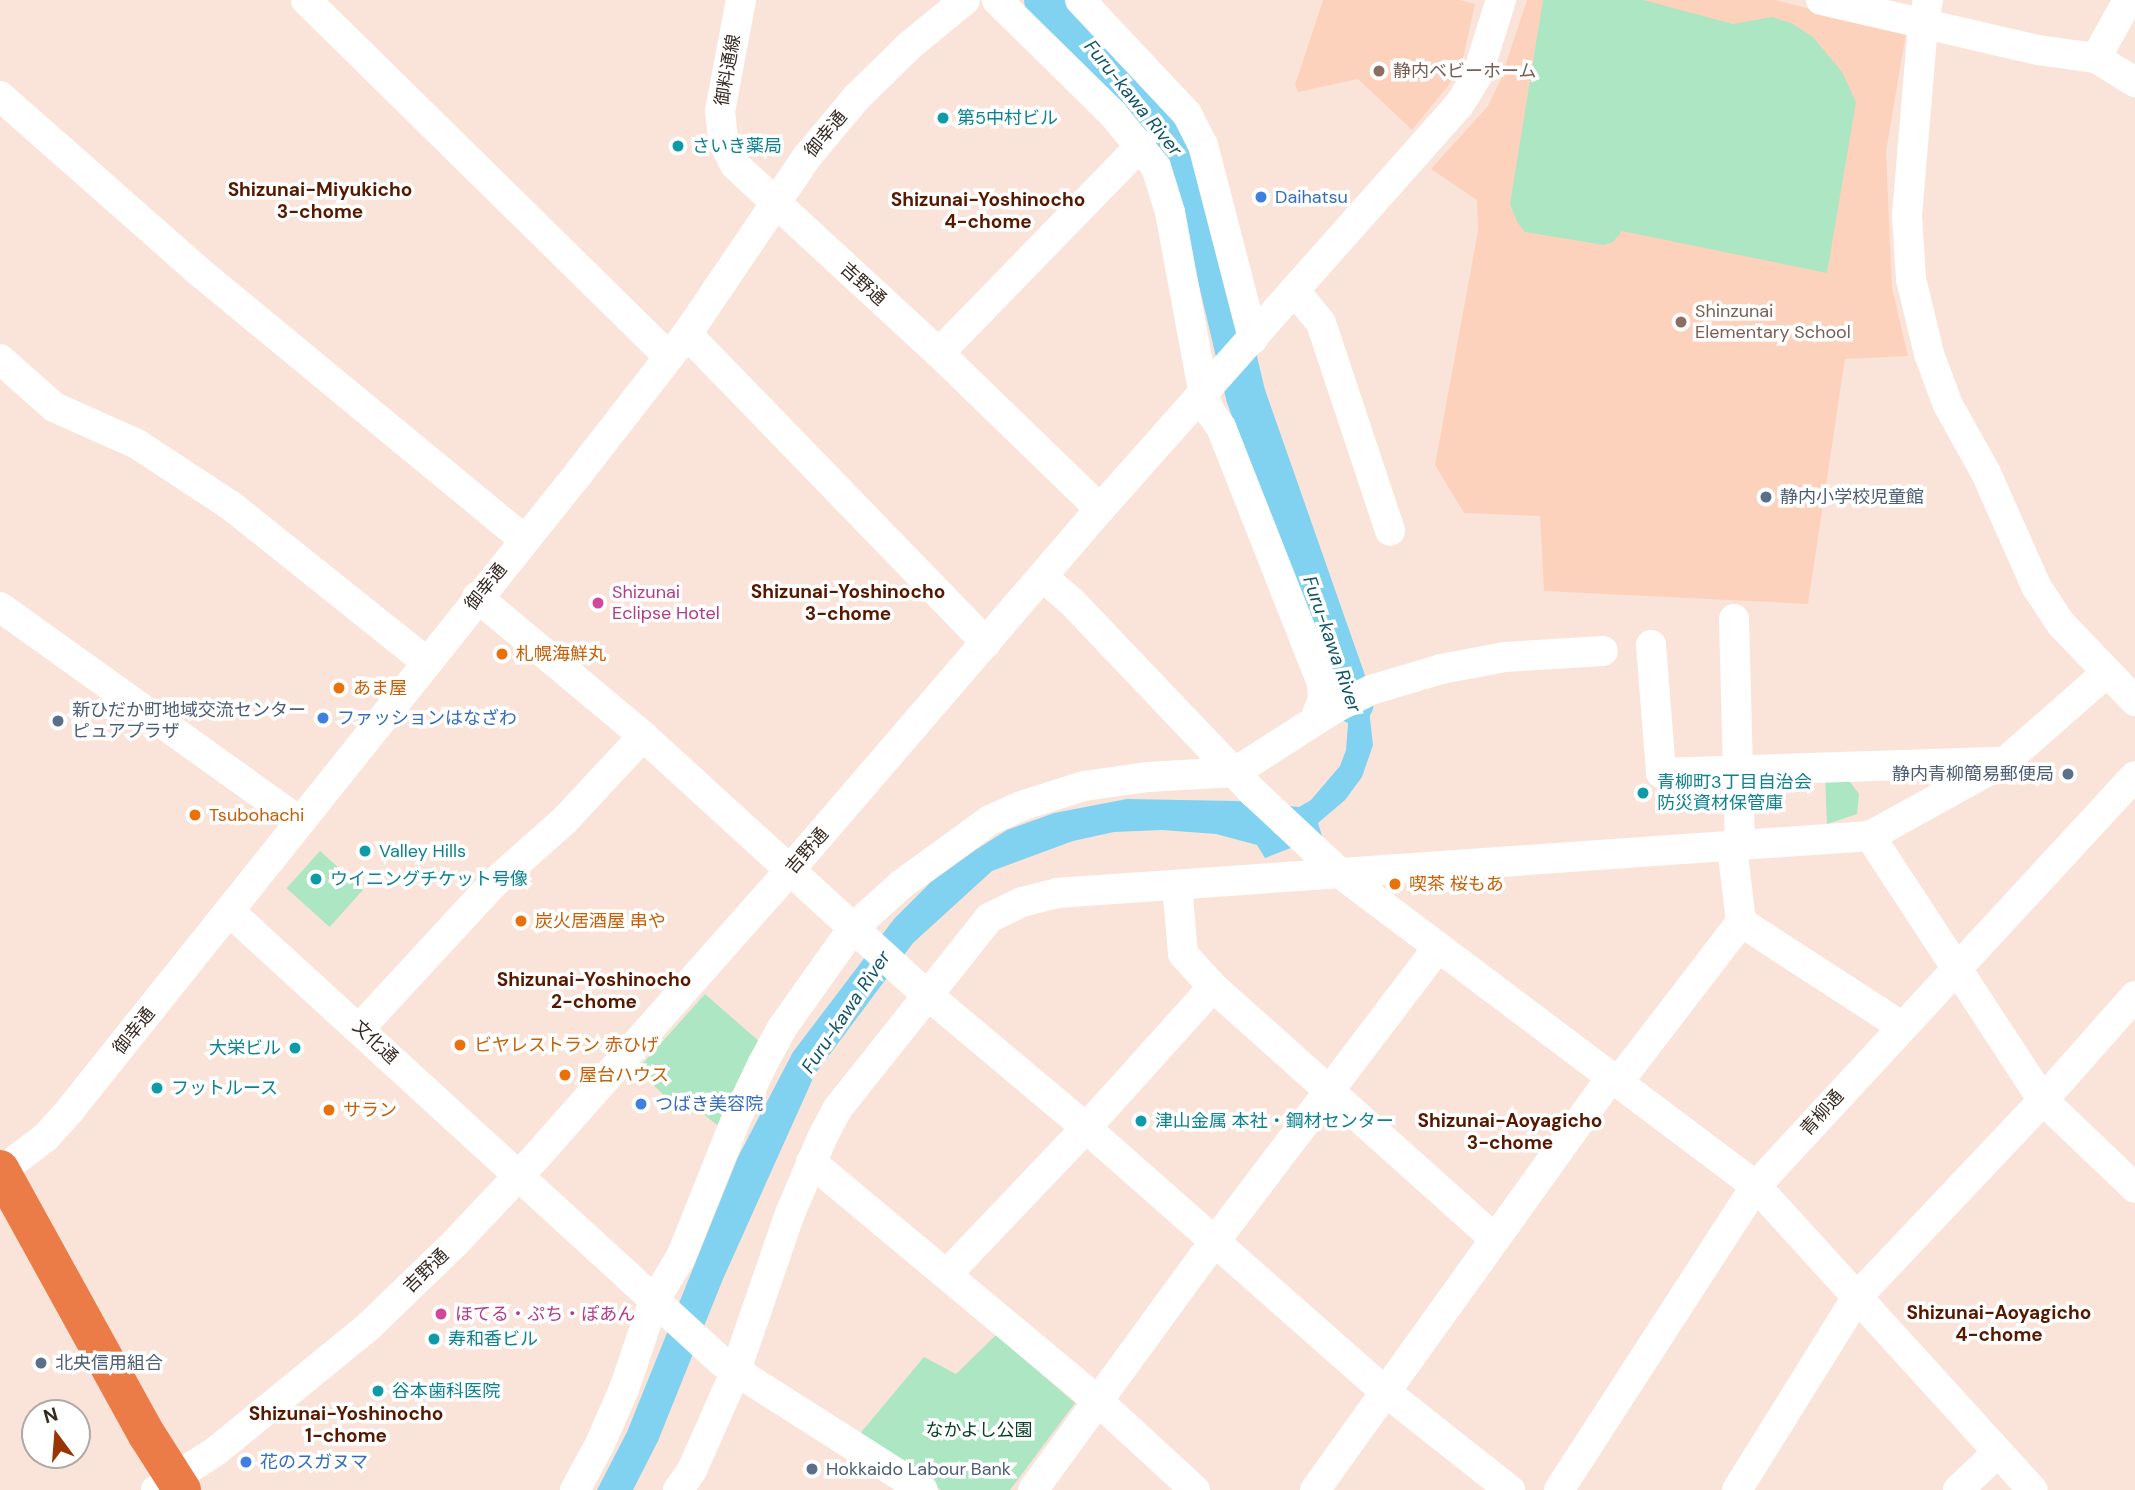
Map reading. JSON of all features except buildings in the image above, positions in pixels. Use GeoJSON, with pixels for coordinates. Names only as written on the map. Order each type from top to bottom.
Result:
{"type":"FeatureCollection","features":[{"type":"Feature","properties":{"kind":"highway"},"geometry":{"type":"LineString","coordinates":[[1,1170],[171,1487]]}},
{"type":"Feature","properties":{"kind":"street"},"geometry":{"type":"LineString","coordinates":[[306,0],[678,346],[986,643]]}},
{"type":"Feature","properties":{"kind":"street","name":"御料通線"},"geometry":{"type":"LineString","coordinates":[[741,0],[720,111],[723,142],[735,165],[775,204]]}},
{"type":"Feature","properties":{"kind":"street","name":"御幸通"},"geometry":{"type":"LineString","coordinates":[[1,1170],[54,1128],[300,822],[678,346],[797,169],[857,97],[909,46],[965,0]]}},
{"type":"Feature","properties":{"kind":"street"},"geometry":{"type":"LineString","coordinates":[[997,0],[1141,145],[1156,167],[1170,212],[1209,389],[1210,412],[1221,427],[1322,683],[1325,714]]}},
{"type":"Feature","properties":{"kind":"street"},"geometry":{"type":"LineString","coordinates":[[1080,0],[1187,114],[1203,145],[1250,343]]}},
{"type":"Feature","properties":{"kind":"street"},"geometry":{"type":"LineString","coordinates":[[1100,509],[1459,105],[1477,76],[1502,0]]}},
{"type":"Feature","properties":{"kind":"street"},"geometry":{"type":"LineString","coordinates":[[1821,0],[1925,12],[2038,50],[2096,58],[2135,82]]}},
{"type":"Feature","properties":{"kind":"street"},"geometry":{"type":"LineString","coordinates":[[2096,58],[2128,0]]}},
{"type":"Feature","properties":{"kind":"street"},"geometry":{"type":"LineString","coordinates":[[1925,12],[1907,215],[1911,279],[1929,354],[1948,405],[1986,473],[2036,586],[2061,624],[2135,701]]}},
{"type":"Feature","properties":{"kind":"street"},"geometry":{"type":"LineString","coordinates":[[0,96],[202,274],[524,540]]}},
{"type":"Feature","properties":{"kind":"street"},"geometry":{"type":"LineString","coordinates":[[939,352],[1141,145]]}},
{"type":"Feature","properties":{"kind":"street","name":"吉野通"},"geometry":{"type":"LineString","coordinates":[[171,1487],[368,1327],[519,1176],[791,869],[1100,509],[939,352],[775,204]]}},
{"type":"Feature","properties":{"kind":"street"},"geometry":{"type":"LineString","coordinates":[[1295,292],[1321,323],[1390,531]]}},
{"type":"Feature","properties":{"kind":"street"},"geometry":{"type":"LineString","coordinates":[[0,359],[54,407],[137,444],[230,505],[427,662]]}},
{"type":"Feature","properties":{"kind":"street"},"geometry":{"type":"LineString","coordinates":[[1043,577],[1071,601],[1304,842],[1341,874],[1756,1186],[2033,1490]]}},
{"type":"Feature","properties":{"kind":"street"},"geometry":{"type":"LineString","coordinates":[[477,597],[643,736],[857,932],[1086,1128],[1387,1393],[1510,1490]]}},
{"type":"Feature","properties":{"kind":"street"},"geometry":{"type":"LineString","coordinates":[[0,607],[300,822]]}},
{"type":"Feature","properties":{"kind":"street"},"geometry":{"type":"LineString","coordinates":[[1315,1490],[1387,1393],[1494,1238],[1741,922],[1736,846],[1734,619]]}},
{"type":"Feature","properties":{"kind":"street"},"geometry":{"type":"LineString","coordinates":[[1651,645],[1661,774],[1737,769],[2006,761]]}},
{"type":"Feature","properties":{"kind":"street"},"geometry":{"type":"LineString","coordinates":[[575,1490],[599,1446],[657,1304],[681,1257],[737,1117],[762,1065],[782,1028],[857,932],[902,884],[990,820],[1021,806],[1084,786],[1148,777],[1245,783],[1325,714],[1371,690],[1441,669],[1505,657],[1603,651]]}},
{"type":"Feature","properties":{"kind":"street"},"geometry":{"type":"LineString","coordinates":[[678,1490],[692,1470],[789,1216],[811,1162],[838,1108],[923,990],[989,918],[1022,902],[1057,893],[1870,836],[2006,761],[2106,673]]}},
{"type":"Feature","properties":{"kind":"street"},"geometry":{"type":"LineString","coordinates":[[360,1028],[494,883],[565,820],[643,736]]}},
{"type":"Feature","properties":{"kind":"street","name":"青柳通"},"geometry":{"type":"LineString","coordinates":[[1559,1490],[1756,1186],[1901,1026],[2135,776]]}},
{"type":"Feature","properties":{"kind":"street"},"geometry":{"type":"LineString","coordinates":[[1870,836],[2043,1100],[2135,1188]]}},
{"type":"Feature","properties":{"kind":"street"},"geometry":{"type":"LineString","coordinates":[[1177,885],[1183,954],[1213,987],[1494,1238]]}},
{"type":"Feature","properties":{"kind":"street","name":"文化通"},"geometry":{"type":"LineString","coordinates":[[229,911],[729,1368],[923,1490]]}},
{"type":"Feature","properties":{"kind":"street"},"geometry":{"type":"LineString","coordinates":[[1741,922],[1901,1026]]}},
{"type":"Feature","properties":{"kind":"street"},"geometry":{"type":"LineString","coordinates":[[1033,1490],[1215,1241],[1438,947]]}},
{"type":"Feature","properties":{"kind":"street"},"geometry":{"type":"LineString","coordinates":[[947,1274],[1086,1128],[1213,987]]}},
{"type":"Feature","properties":{"kind":"street"},"geometry":{"type":"LineString","coordinates":[[1737,1490],[1857,1297],[2043,1100],[2135,996]]}},
{"type":"Feature","properties":{"kind":"street"},"geometry":{"type":"LineString","coordinates":[[811,1162],[1097,1400],[1195,1490]]}},
{"type":"Feature","properties":{"kind":"street"},"geometry":{"type":"LineString","coordinates":[[1958,1490],[1998,1452]]}},
{"type":"Feature","properties":{"kind":"shaded area","name":"静内ベビーホーム"},"geometry":{"type":"Polygon","coordinates":[[[1323,0],[1459,0],[1475,4],[1462,63],[1452,81],[1412,130],[1358,79],[1298,92],[1295,85],[1323,0]]]}},
{"type":"Feature","properties":{"kind":"shaded area","name":"Shinzunai Elementary School"},"geometry":{"type":"Polygon","coordinates":[[[1527,0],[1775,0],[1906,33],[1886,152],[1892,288],[1908,356],[1845,359],[1808,604],[1544,591],[1540,516],[1464,513],[1435,465],[1478,231],[1477,200],[1431,169],[1488,106],[1500,81],[1527,0]]]}},
{"type":"Feature","properties":{"kind":"green space"},"geometry":{"type":"Polygon","coordinates":[[[1543,0],[1643,0],[1733,24],[1772,17],[1791,23],[1813,37],[1842,72],[1856,102],[1827,273],[1622,231],[1613,242],[1604,245],[1525,232],[1517,222],[1510,204],[1543,0]]]}},
{"type":"Feature","properties":{"kind":"green space"},"geometry":{"type":"Polygon","coordinates":[[[1825,775],[1848,779],[1859,794],[1857,814],[1827,824],[1825,775]]]}},
{"type":"Feature","properties":{"kind":"green space"},"geometry":{"type":"Polygon","coordinates":[[[320,851],[363,890],[330,927],[287,888],[320,851]]]}},
{"type":"Feature","properties":{"kind":"green space"},"geometry":{"type":"Polygon","coordinates":[[[705,994],[761,1043],[723,1130],[689,1102],[680,1110],[637,1070],[705,994]]]}},
{"type":"Feature","properties":{"kind":"green space","name":"なかよし公園"},"geometry":{"type":"Polygon","coordinates":[[[996,1335],[1075,1403],[1010,1490],[941,1490],[858,1436],[924,1357],[956,1374],[996,1335]]]}},
{"type":"Feature","properties":{"kind":"water"},"geometry":{"type":"Polygon","coordinates":[[[1347,649],[1369,709],[1373,745],[1362,777],[1345,800],[1318,823],[1322,836],[1265,858],[1257,845],[1216,834],[1162,830],[1114,832],[1073,841],[992,871],[913,943],[815,1074],[723,1279],[658,1441],[633,1490],[597,1490],[627,1432],[738,1157],[793,1052],[894,919],[931,882],[977,849],[1007,830],[1054,813],[1127,799],[1236,801],[1299,807],[1311,800],[1340,766],[1346,750],[1348,724],[1328,656],[1347,649]]]}},
{"type":"Feature","properties":{"kind":"waterway","name":"Furu-kawa River"},"geometry":{"type":"LineString","coordinates":[[1044,0],[1087,40],[1154,117],[1180,149],[1193,174],[1246,396],[1354,704]]}},
{"type":"Feature","properties":{"kind":"place","name":"静内ベビーホーム"},"geometry":{"type":"Point","coordinates":[1379,71]}},
{"type":"Feature","properties":{"kind":"place","name":"第5中村ビル"},"geometry":{"type":"Point","coordinates":[943,118]}},
{"type":"Feature","properties":{"kind":"place","name":"さいき薬局"},"geometry":{"type":"Point","coordinates":[678,146]}},
{"type":"Feature","properties":{"kind":"place","name":"Daihatsu"},"geometry":{"type":"Point","coordinates":[1261,197]}},
{"type":"Feature","properties":{"kind":"place","name":"Shinzunai Elementary School"},"geometry":{"type":"Point","coordinates":[1681,322]}},
{"type":"Feature","properties":{"kind":"place","name":"静内小学校児童館"},"geometry":{"type":"Point","coordinates":[1766,497]}},
{"type":"Feature","properties":{"kind":"place","name":"Shizunai Eclipse Hotel"},"geometry":{"type":"Point","coordinates":[598,603]}},
{"type":"Feature","properties":{"kind":"place","name":"札幌海鮮丸"},"geometry":{"type":"Point","coordinates":[502,654]}},
{"type":"Feature","properties":{"kind":"place","name":"あま屋"},"geometry":{"type":"Point","coordinates":[339,688]}},
{"type":"Feature","properties":{"kind":"place","name":"ファッションはなざわ"},"geometry":{"type":"Point","coordinates":[323,718]}},
{"type":"Feature","properties":{"kind":"place","name":"新ひだか町地域交流センター ピュアプラザ"},"geometry":{"type":"Point","coordinates":[58,721]}},
{"type":"Feature","properties":{"kind":"place","name":"静内青柳簡易郵便局"},"geometry":{"type":"Point","coordinates":[2068,774]}},
{"type":"Feature","properties":{"kind":"place","name":"青柳町3丁目自治会 防災資材保管庫"},"geometry":{"type":"Point","coordinates":[1643,793]}},
{"type":"Feature","properties":{"kind":"place","name":"Tsubohachi"},"geometry":{"type":"Point","coordinates":[195,815]}},
{"type":"Feature","properties":{"kind":"place","name":"Valley Hills"},"geometry":{"type":"Point","coordinates":[365,851]}},
{"type":"Feature","properties":{"kind":"place","name":"ウイニングチケット号像"},"geometry":{"type":"Point","coordinates":[316,879]}},
{"type":"Feature","properties":{"kind":"place","name":"喫茶 桜もあ"},"geometry":{"type":"Point","coordinates":[1395,884]}},
{"type":"Feature","properties":{"kind":"place","name":"炭火居酒屋 串や"},"geometry":{"type":"Point","coordinates":[521,921]}},
{"type":"Feature","properties":{"kind":"place","name":"ビヤレストラン 赤ひげ"},"geometry":{"type":"Point","coordinates":[460,1045]}},
{"type":"Feature","properties":{"kind":"place","name":"大栄ビル"},"geometry":{"type":"Point","coordinates":[295,1048]}},
{"type":"Feature","properties":{"kind":"place","name":"屋台ハウス"},"geometry":{"type":"Point","coordinates":[565,1075]}},
{"type":"Feature","properties":{"kind":"place","name":"フットルース"},"geometry":{"type":"Point","coordinates":[157,1088]}},
{"type":"Feature","properties":{"kind":"place","name":"つばき美容院"},"geometry":{"type":"Point","coordinates":[641,1104]}},
{"type":"Feature","properties":{"kind":"place","name":"サラン"},"geometry":{"type":"Point","coordinates":[329,1110]}},
{"type":"Feature","properties":{"kind":"place","name":"津山金属 本社・鋼材センター"},"geometry":{"type":"Point","coordinates":[1141,1121]}},
{"type":"Feature","properties":{"kind":"place","name":"ほてる・ぷち・ぽあん"},"geometry":{"type":"Point","coordinates":[441,1314]}},
{"type":"Feature","properties":{"kind":"place","name":"寿和香ビル"},"geometry":{"type":"Point","coordinates":[434,1339]}},
{"type":"Feature","properties":{"kind":"place","name":"北央信用組合"},"geometry":{"type":"Point","coordinates":[41,1363]}},
{"type":"Feature","properties":{"kind":"place","name":"谷本歯科医院"},"geometry":{"type":"Point","coordinates":[378,1391]}},
{"type":"Feature","properties":{"kind":"place","name":"花のスガヌマ"},"geometry":{"type":"Point","coordinates":[246,1462]}},
{"type":"Feature","properties":{"kind":"place","name":"Hokkaido Labour Bank"},"geometry":{"type":"Point","coordinates":[812,1469]}},
{"type":"Feature","properties":{"kind":"district","name":"Shizunai-Miyukicho 3-chome"},"geometry":{"type":"Point","coordinates":[320,201]}},
{"type":"Feature","properties":{"kind":"district","name":"Shizunai-Yoshinocho 4-chome"},"geometry":{"type":"Point","coordinates":[988,211]}},
{"type":"Feature","properties":{"kind":"district","name":"Shizunai-Yoshinocho 3-chome"},"geometry":{"type":"Point","coordinates":[848,603]}},
{"type":"Feature","properties":{"kind":"district","name":"Shizunai-Yoshinocho 2-chome"},"geometry":{"type":"Point","coordinates":[594,991]}},
{"type":"Feature","properties":{"kind":"district","name":"Shizunai-Aoyagicho 3-chome"},"geometry":{"type":"Point","coordinates":[1510,1132]}},
{"type":"Feature","properties":{"kind":"district","name":"Shizunai-Aoyagicho 4-chome"},"geometry":{"type":"Point","coordinates":[1999,1324]}},
{"type":"Feature","properties":{"kind":"district","name":"Shizunai-Yoshinocho 1-chome"},"geometry":{"type":"Point","coordinates":[346,1425]}}]}
